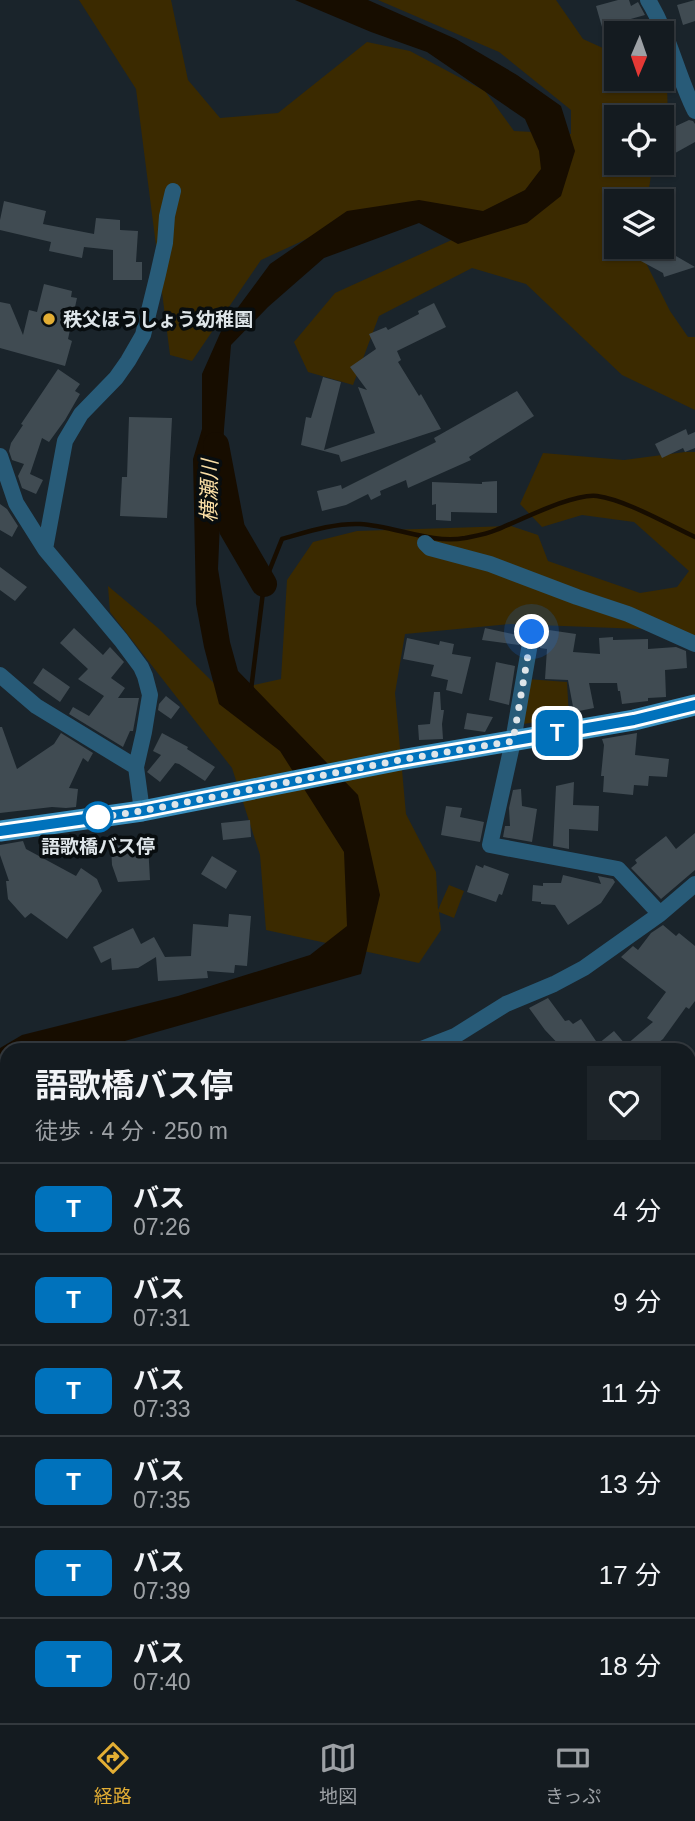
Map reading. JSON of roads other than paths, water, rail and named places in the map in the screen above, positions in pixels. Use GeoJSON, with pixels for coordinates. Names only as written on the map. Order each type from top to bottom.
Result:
{"type":"FeatureCollection","features":[{"type":"Feature","properties":{"kind":"main road"},"geometry":{"type":"LineString","coordinates":[[0,831],[142,811],[400,760],[634,720],[695,705]]}},
{"type":"Feature","properties":{"kind":"street"},"geometry":{"type":"LineString","coordinates":[[648,0],[660,20],[695,111]]}},
{"type":"Feature","properties":{"kind":"street"},"geometry":{"type":"LineString","coordinates":[[45,549],[65,441],[81,414],[110,385],[128,361],[143,335],[165,243],[167,216],[173,191]]}},
{"type":"Feature","properties":{"kind":"street"},"geometry":{"type":"LineString","coordinates":[[0,456],[16,503],[45,549],[141,667],[150,695],[136,767],[142,811]]}},
{"type":"Feature","properties":{"kind":"street"},"geometry":{"type":"LineString","coordinates":[[425,543],[430,548],[490,564],[628,614],[695,644]]}},
{"type":"Feature","properties":{"kind":"street"},"geometry":{"type":"LineString","coordinates":[[532,632],[513,741],[490,845],[618,869],[660,914]]}},
{"type":"Feature","properties":{"kind":"street"},"geometry":{"type":"LineString","coordinates":[[0,676],[36,706],[136,767]]}},
{"type":"Feature","properties":{"kind":"street"},"geometry":{"type":"LineString","coordinates":[[438,1043],[456,1036],[506,1004],[584,968],[660,914],[695,884]]}},
{"type":"Feature","properties":{"kind":"street"},"geometry":{"type":"LineString","coordinates":[[450,1043],[456,1036]]}},
{"type":"Feature","properties":{"kind":"water","name":"横瀬川"},"geometry":{"type":"Polygon","coordinates":[[[295,0],[368,0],[456,39],[517,75],[561,106],[575,151],[561,196],[527,223],[458,244],[419,223],[324,258],[268,307],[231,345],[224,429],[218,569],[230,642],[238,671],[358,795],[380,895],[361,974],[118,1043],[8,1043],[22,1035],[178,996],[310,955],[347,926],[344,852],[280,751],[219,704],[204,647],[196,604],[193,459],[202,429],[202,374],[222,329],[270,264],[347,211],[419,200],[483,211],[525,190],[541,169],[539,151],[525,119],[427,52],[295,0]]]}},
{"type":"Feature","properties":{"kind":"waterway","name":"横瀬川"},"geometry":{"type":"LineString","coordinates":[[216,445],[232,529],[264,584]]}},
{"type":"Feature","properties":{"kind":"waterway"},"geometry":{"type":"LineString","coordinates":[[251,690],[264,584],[282,539],[330,526],[350,524],[373,525],[439,539],[465,538],[481,535],[546,508],[587,496],[608,498],[633,507],[695,537]]}},
{"type":"Feature","properties":{"kind":"place","name":"秩父ほうしょう幼稚園"},"geometry":{"type":"Point","coordinates":[49,319]}},
{"type":"Feature","properties":{"kind":"place","name":"語歌橋バス停"},"geometry":{"type":"Point","coordinates":[98,817]}}]}
